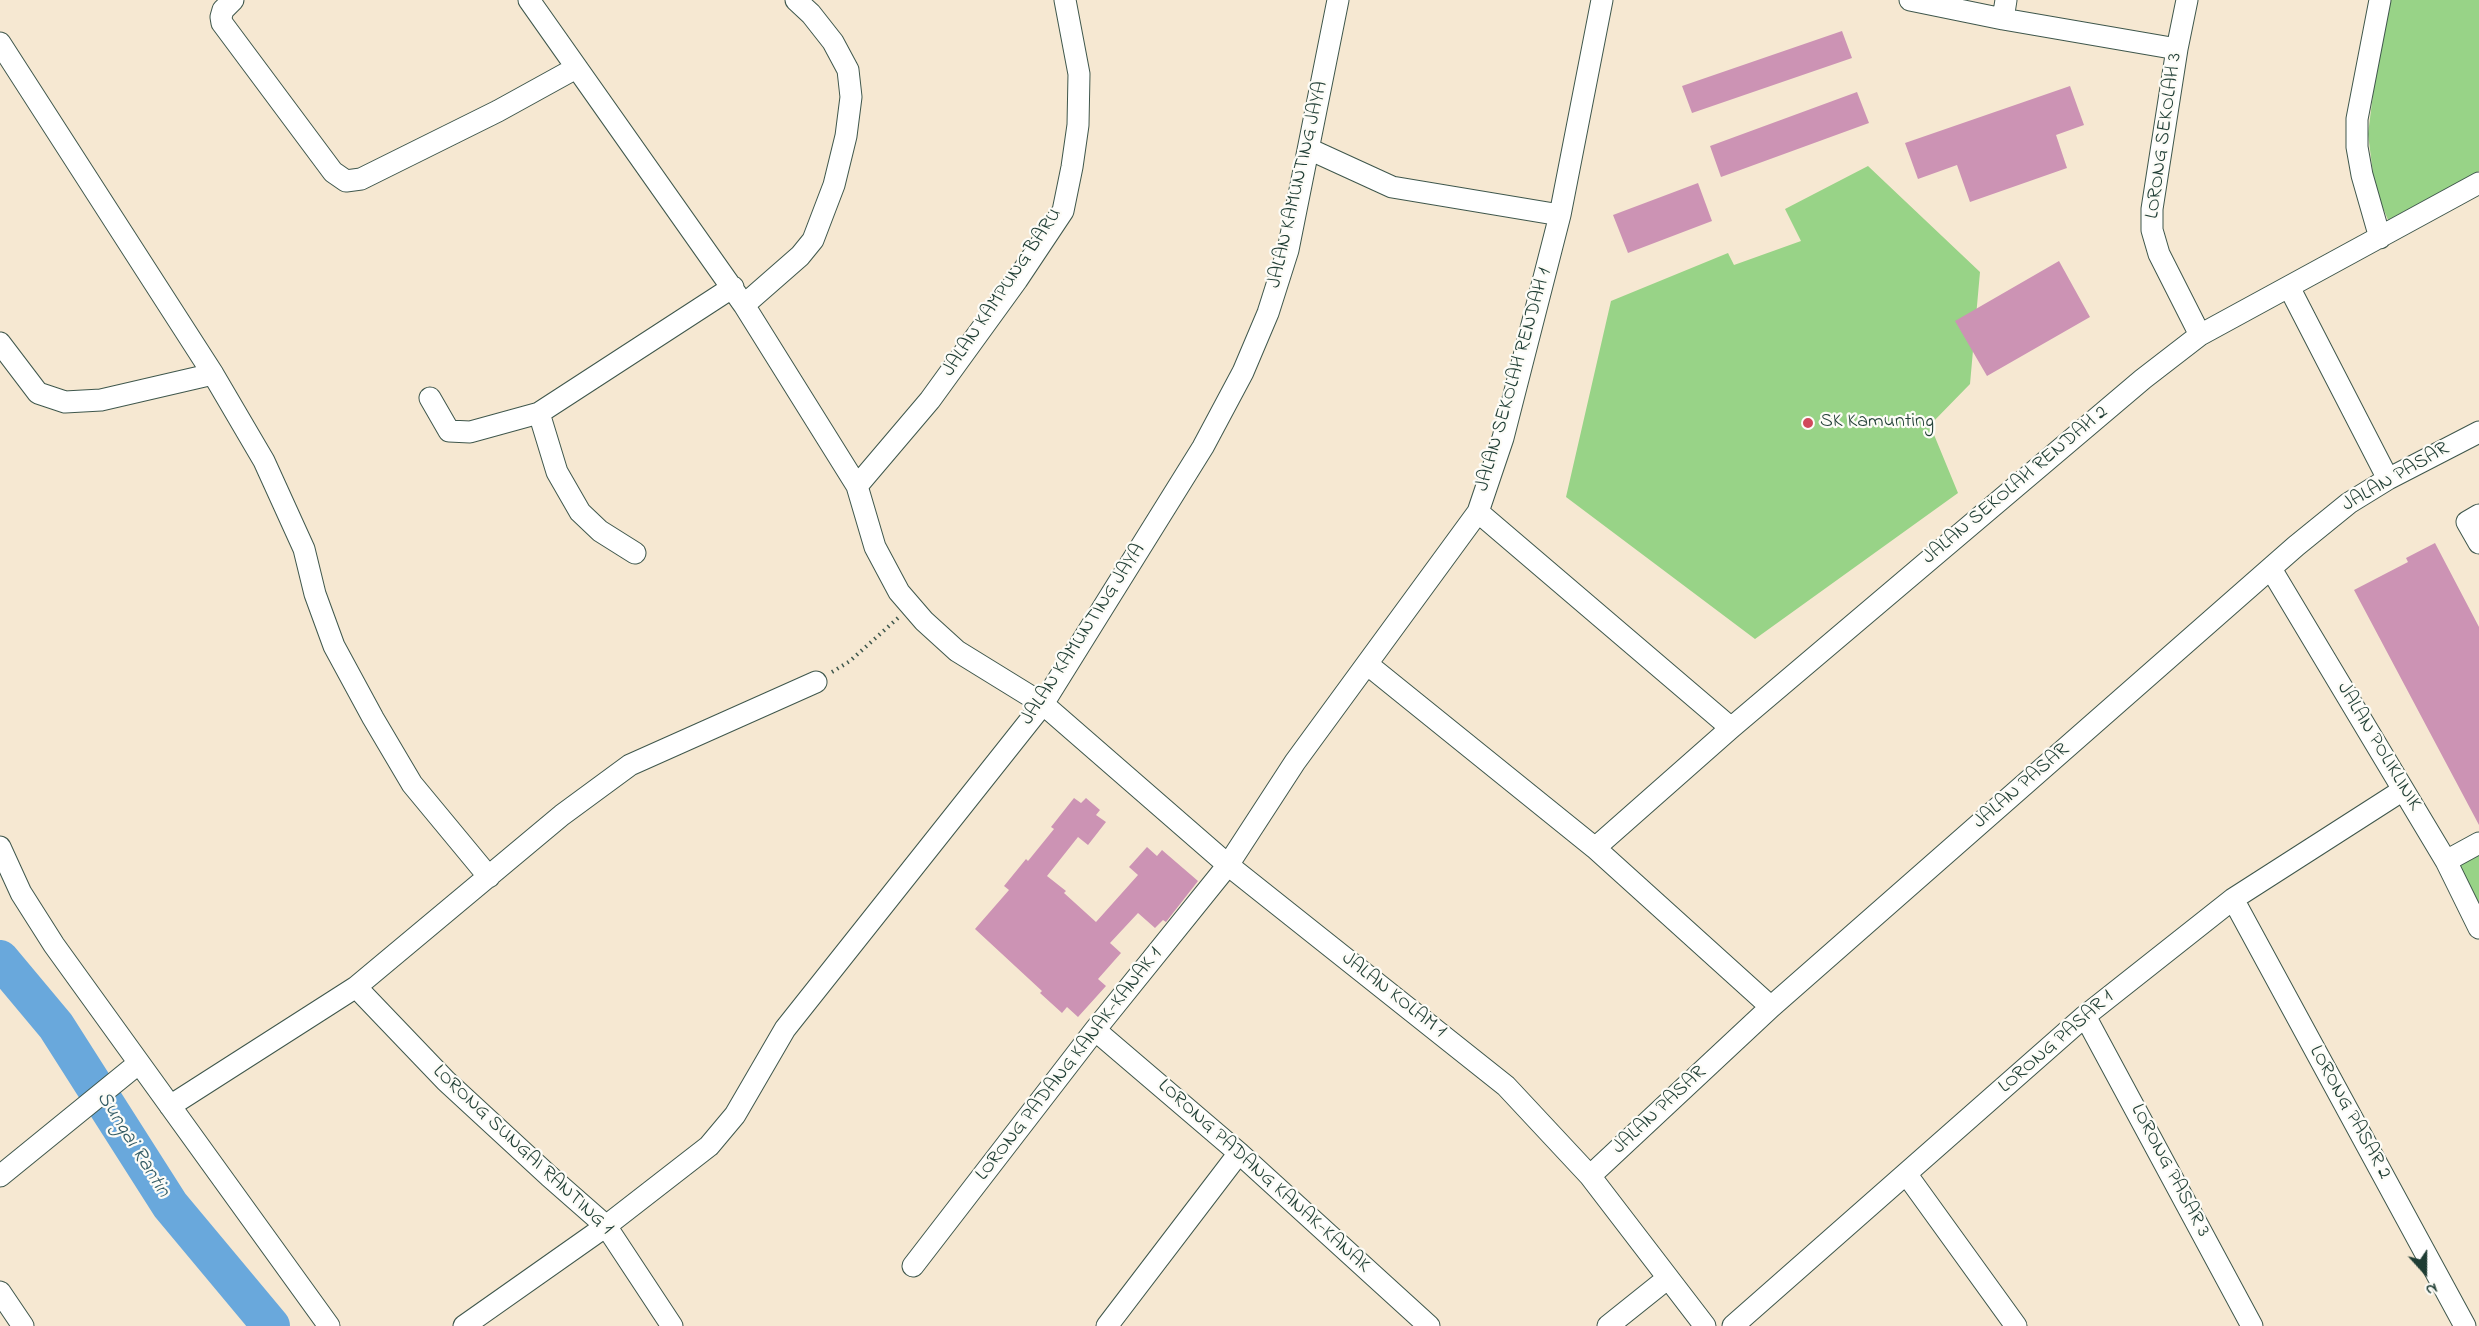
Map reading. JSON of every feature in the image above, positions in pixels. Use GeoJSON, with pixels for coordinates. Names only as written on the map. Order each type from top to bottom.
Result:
{"type":"FeatureCollection","features":[{"type":"Feature","properties":{"kind":"street"},"geometry":{"type":"LineString","coordinates":[[233,0],[223,10],[220,17],[222,23],[333,172],[345,181],[361,179],[477,122],[576,68]]}},
{"type":"Feature","properties":{"kind":"street","name":"JALAN KOLAM 1"},"geometry":{"type":"LineString","coordinates":[[529,0],[739,296],[857,486],[875,547],[899,592],[924,621],[957,651],[1043,704],[1228,865],[1506,1086],[1590,1176],[1705,1326]]}},
{"type":"Feature","properties":{"kind":"street"},"geometry":{"type":"LineString","coordinates":[[430,398],[449,431],[470,432],[539,413],[739,296],[800,256],[813,240],[834,185],[846,135],[851,97],[848,70],[833,42],[796,0]]}},
{"type":"Feature","properties":{"kind":"street","name":"JALAN KAMPUNG BARU"},"geometry":{"type":"LineString","coordinates":[[857,486],[930,400],[1017,280],[1063,211],[1078,125],[1079,74],[1065,0]]}},
{"type":"Feature","properties":{"kind":"street","name":"JALAN KAMUNTING JAYA"},"geometry":{"type":"LineString","coordinates":[[464,1326],[606,1226],[708,1146],[735,1115],[785,1029],[1043,704],[1203,447],[1243,372],[1269,313],[1288,250],[1338,0]]}},
{"type":"Feature","properties":{"kind":"street","name":"JALAN SEKOLAH RENDAH 1"},"geometry":{"type":"LineString","coordinates":[[1228,865],[1295,762],[1478,512],[1503,438],[1560,215],[1602,0]]}},
{"type":"Feature","properties":{"kind":"street"},"geometry":{"type":"LineString","coordinates":[[1910,0],[2005,10],[2177,49]]}},
{"type":"Feature","properties":{"kind":"street","name":"LORONG SEKOLAH 3"},"geometry":{"type":"LineString","coordinates":[[2187,0],[2152,209],[2152,230],[2159,254],[2200,335]]}},
{"type":"Feature","properties":{"kind":"street"},"geometry":{"type":"LineString","coordinates":[[2380,0],[2357,119],[2357,147],[2362,175],[2380,238]]}},
{"type":"Feature","properties":{"kind":"street"},"geometry":{"type":"LineString","coordinates":[[0,43],[213,374],[264,461],[304,549],[315,594],[334,646],[373,718],[412,784],[489,877]]}},
{"type":"Feature","properties":{"kind":"street"},"geometry":{"type":"LineString","coordinates":[[1309,149],[1392,187],[1560,215]]}},
{"type":"Feature","properties":{"kind":"street","name":"JALAN SEKOLAH RENDAH 2"},"geometry":{"type":"LineString","coordinates":[[1595,848],[1731,728],[2134,386],[2200,335],[2479,183]]}},
{"type":"Feature","properties":{"kind":"street"},"geometry":{"type":"LineString","coordinates":[[2289,287],[2388,479]]}},
{"type":"Feature","properties":{"kind":"street"},"geometry":{"type":"LineString","coordinates":[[0,343],[38,393],[65,402],[100,400],[213,374]]}},
{"type":"Feature","properties":{"kind":"street"},"geometry":{"type":"LineString","coordinates":[[539,413],[557,472],[580,512],[600,531],[634,553]]}},
{"type":"Feature","properties":{"kind":"street","name":"JALAN PASAR"},"geometry":{"type":"LineString","coordinates":[[1590,1176],[1771,1007],[2349,503],[2388,479],[2479,432]]}},
{"type":"Feature","properties":{"kind":"street"},"geometry":{"type":"LineString","coordinates":[[1478,512],[1731,728]]}},
{"type":"Feature","properties":{"kind":"street"},"geometry":{"type":"LineString","coordinates":[[2473,518],[2479,543]]}},
{"type":"Feature","properties":{"kind":"street","name":"JALAN POLIKLINIK"},"geometry":{"type":"LineString","coordinates":[[2271,569],[2446,861],[2479,928]]}},
{"type":"Feature","properties":{"kind":"street"},"geometry":{"type":"LineString","coordinates":[[1367,664],[1595,848],[1771,1007]]}},
{"type":"Feature","properties":{"kind":"street"},"geometry":{"type":"LineString","coordinates":[[170,1106],[356,987],[562,815],[630,765],[816,682]]}},
{"type":"Feature","properties":{"kind":"street","name":"LORONG PASAR 1"},"geometry":{"type":"LineString","coordinates":[[1733,1326],[2085,1016],[2233,899],[2403,790]]}},
{"type":"Feature","properties":{"kind":"street"},"geometry":{"type":"LineString","coordinates":[[2446,861],[2479,843]]}},
{"type":"Feature","properties":{"kind":"street"},"geometry":{"type":"LineString","coordinates":[[0,848],[21,893],[54,945],[329,1326]]}},
{"type":"Feature","properties":{"kind":"street","name":"LORONG PADANG KANAK-KANAK 1"},"geometry":{"type":"LineString","coordinates":[[913,1266],[1095,1030],[1228,865]]}},
{"type":"Feature","properties":{"kind":"street","name":"LORONG PASAR 2"},"geometry":{"type":"LineString","coordinates":[[2233,899],[2465,1326]]}},
{"type":"Feature","properties":{"kind":"street","name":"LORONG SUNGAI RANTING 1"},"geometry":{"type":"LineString","coordinates":[[356,987],[446,1081],[606,1226],[672,1326]]}},
{"type":"Feature","properties":{"kind":"street","name":"LORONG PASAR 3"},"geometry":{"type":"LineString","coordinates":[[2085,1016],[2252,1326]]}},
{"type":"Feature","properties":{"kind":"street","name":"LORONG PADANG KANAK-KANAK"},"geometry":{"type":"LineString","coordinates":[[1095,1030],[1239,1153],[1429,1326]]}},
{"type":"Feature","properties":{"kind":"street"},"geometry":{"type":"LineString","coordinates":[[0,1176],[139,1063]]}},
{"type":"Feature","properties":{"kind":"street"},"geometry":{"type":"LineString","coordinates":[[1107,1326],[1239,1153]]}},
{"type":"Feature","properties":{"kind":"street"},"geometry":{"type":"LineString","coordinates":[[1907,1175],[2016,1326]]}},
{"type":"Feature","properties":{"kind":"street"},"geometry":{"type":"LineString","coordinates":[[1608,1326],[1668,1278]]}},
{"type":"Feature","properties":{"kind":"street"},"geometry":{"type":"LineString","coordinates":[[0,1292],[23,1326]]}},
{"type":"Feature","properties":{"kind":"path"},"geometry":{"type":"LineString","coordinates":[[816,682],[850,661],[911,606]]}},
{"type":"Feature","properties":{"kind":"green space"},"geometry":{"type":"Polygon","coordinates":[[[2385,0],[2479,0],[2479,171],[2388,220],[2375,189],[2368,134],[2385,0]]]}},
{"type":"Feature","properties":{"kind":"green space"},"geometry":{"type":"Polygon","coordinates":[[[1868,166],[1980,272],[1970,384],[1930,425],[1958,493],[1755,639],[1566,497],[1611,301],[1728,253],[1734,265],[1801,241],[1785,209],[1868,166]]]}},
{"type":"Feature","properties":{"kind":"green space"},"geometry":{"type":"Polygon","coordinates":[[[2479,854],[2479,903],[2459,865],[2479,854]]]}},
{"type":"Feature","properties":{"kind":"building"},"geometry":{"type":"Polygon","coordinates":[[[1842,31],[1852,58],[1692,113],[1682,86],[1842,31]]]}},
{"type":"Feature","properties":{"kind":"building"},"geometry":{"type":"Polygon","coordinates":[[[2070,86],[2084,125],[2056,135],[2067,168],[1970,202],[1957,165],[1918,179],[1905,143],[2070,86]]]}},
{"type":"Feature","properties":{"kind":"building"},"geometry":{"type":"Polygon","coordinates":[[[1857,92],[1869,123],[1721,177],[1710,146],[1857,92]]]}},
{"type":"Feature","properties":{"kind":"building"},"geometry":{"type":"Polygon","coordinates":[[[1698,183],[1712,221],[1628,253],[1613,215],[1698,183]]]}},
{"type":"Feature","properties":{"kind":"building"},"geometry":{"type":"Polygon","coordinates":[[[2059,261],[2090,317],[1987,376],[1955,321],[2059,261]]]}},
{"type":"Feature","properties":{"kind":"building"},"geometry":{"type":"Polygon","coordinates":[[[2435,543],[2479,627],[2479,825],[2354,590],[2408,562],[2406,558],[2435,543]]]}},
{"type":"Feature","properties":{"kind":"building"},"geometry":{"type":"Polygon","coordinates":[[[1074,798],[1081,803],[1086,798],[1100,810],[1096,815],[1106,822],[1088,845],[1078,837],[1047,876],[1066,891],[1064,893],[1096,922],[1138,875],[1129,867],[1147,847],[1157,856],[1162,850],[1198,881],[1166,922],[1163,920],[1155,928],[1138,913],[1110,943],[1121,953],[1098,979],[1106,986],[1078,1017],[1067,1007],[1062,1013],[1040,993],[1042,991],[975,929],[1009,890],[1004,886],[1054,829],[1051,827],[1074,798]]]}},
{"type":"Feature","properties":{"kind":"waterway","name":"Sungai Rantin"},"geometry":{"type":"LineString","coordinates":[[0,959],[56,1026],[170,1205],[271,1326]]}},
{"type":"Feature","properties":{"kind":"place","name":"SK Kamunting"},"geometry":{"type":"Point","coordinates":[1808,423]}}]}
